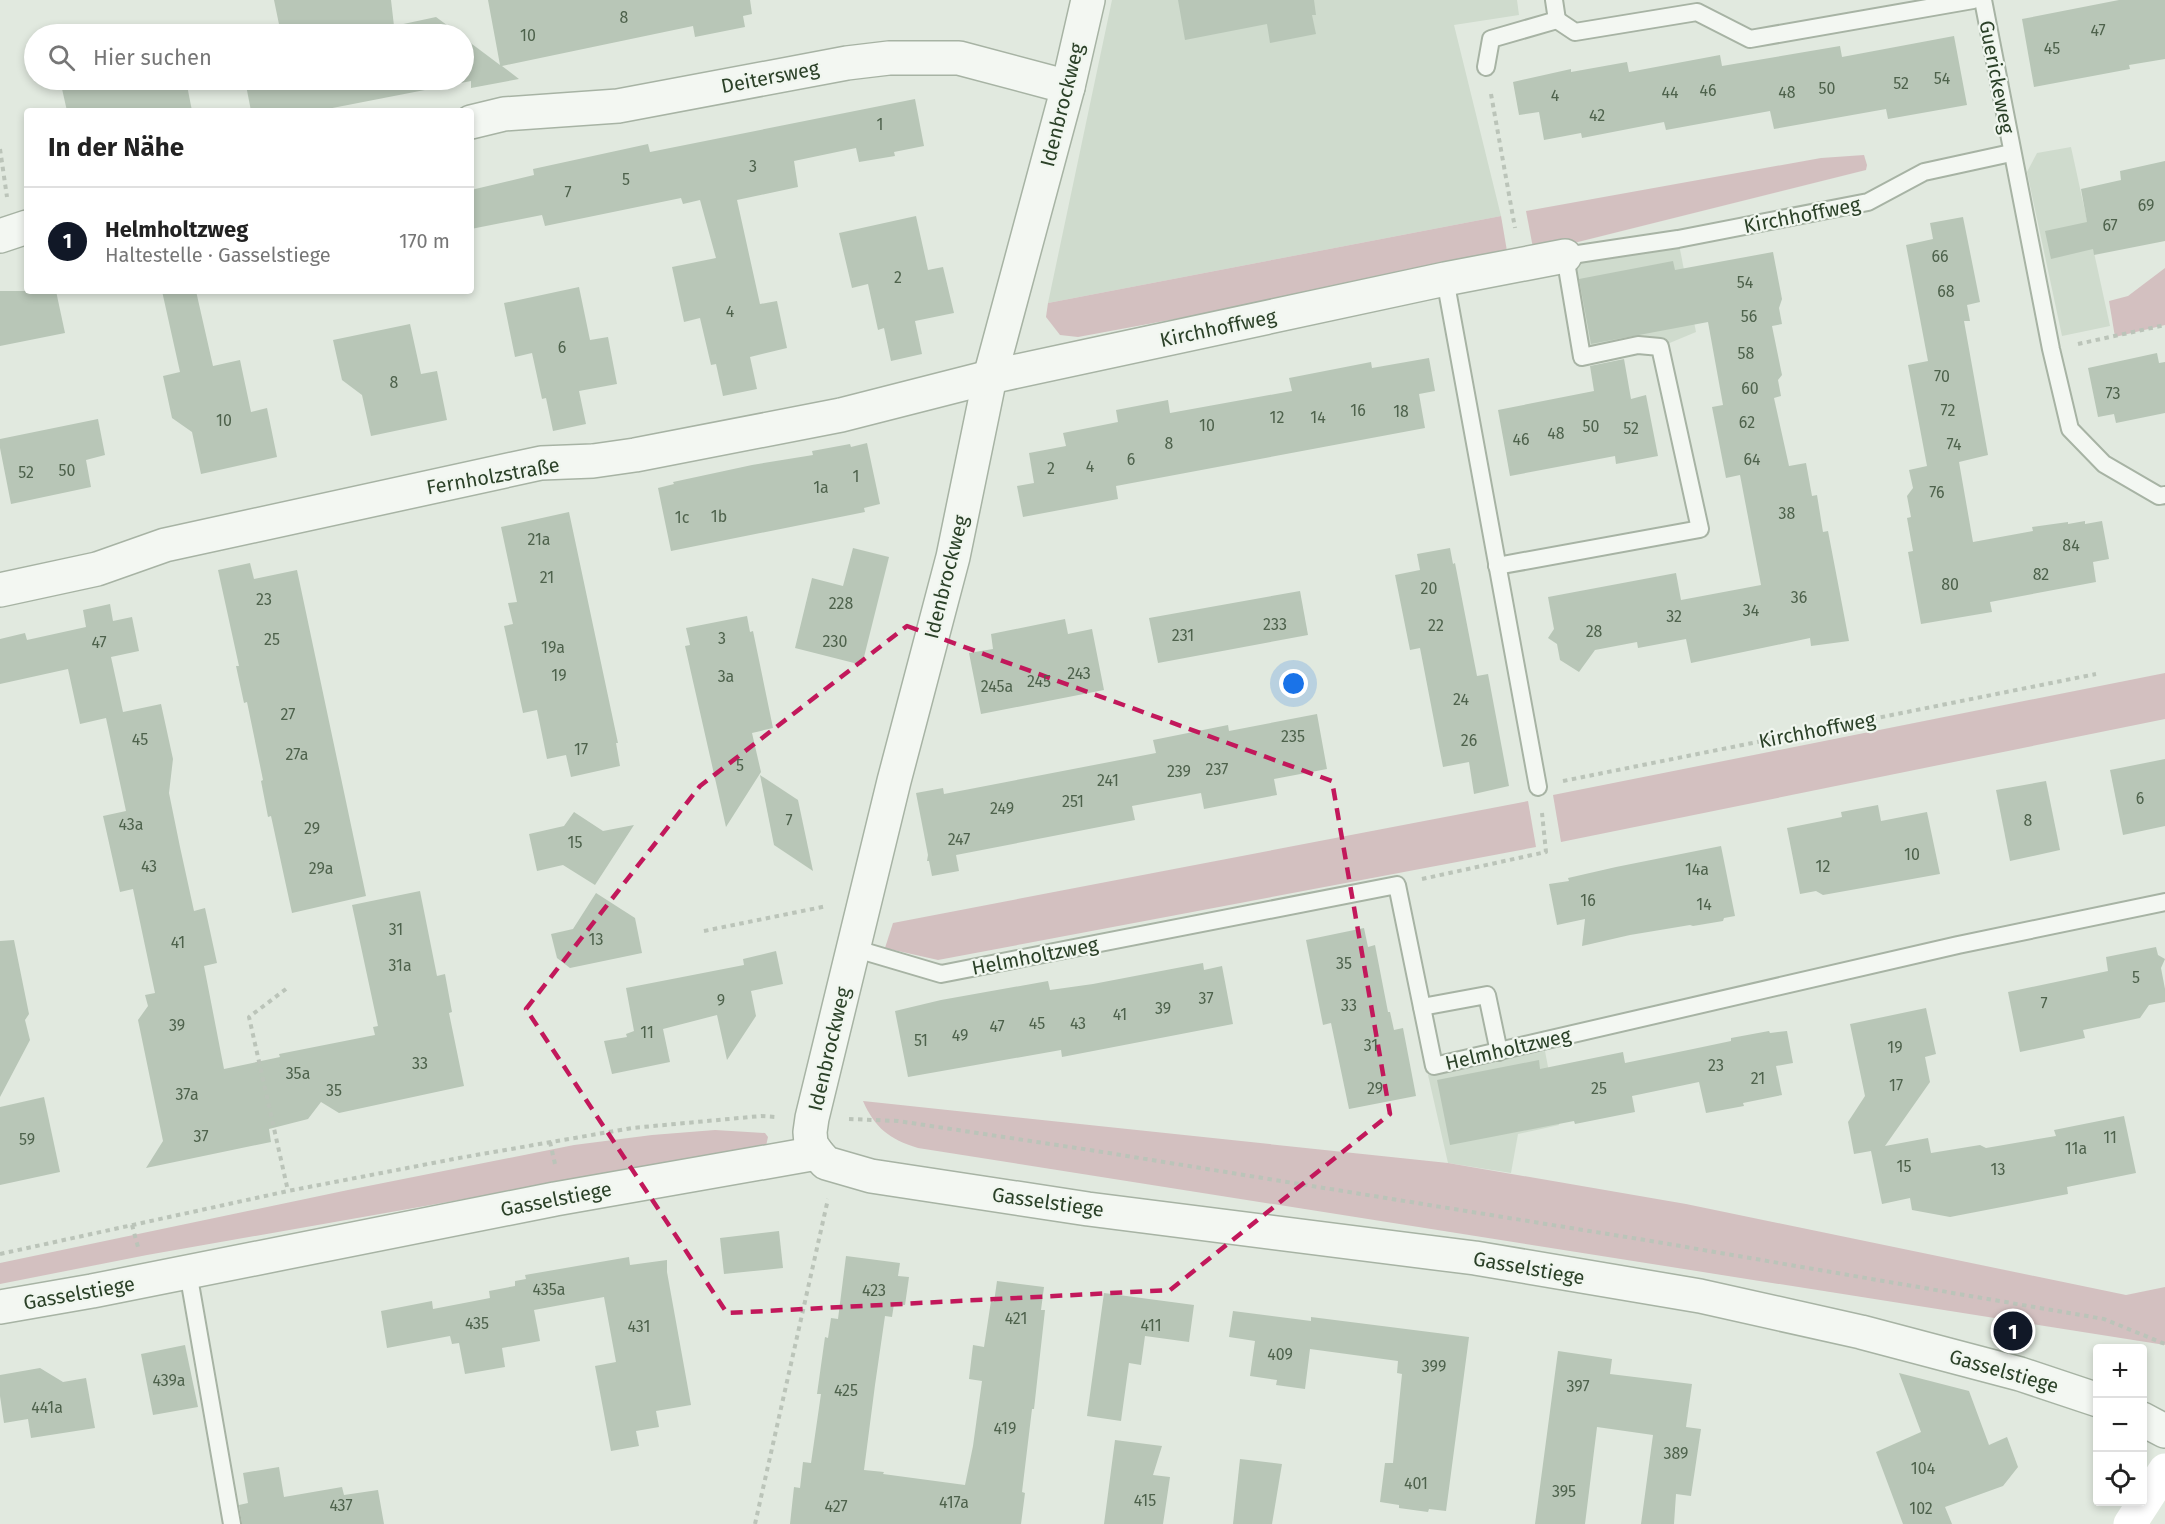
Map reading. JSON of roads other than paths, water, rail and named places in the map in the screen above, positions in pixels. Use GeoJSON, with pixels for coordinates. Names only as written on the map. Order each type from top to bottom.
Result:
{"type":"FeatureCollection","features":[{"type":"Feature","properties":{"kind":"street","name":"Idenbrockweg"},"geometry":{"type":"LineString","coordinates":[[826,1160],[811,1144],[812,1118],[865,898],[953,557],[990,377],[1068,87],[1088,0]]}},
{"type":"Feature","properties":{"kind":"street","name":"Deitersweg"},"geometry":{"type":"LineString","coordinates":[[474,121],[504,114],[618,106],[847,63],[889,58],[959,58],[1068,87]]}},
{"type":"Feature","properties":{"kind":"street","name":"Kirchhoffweg"},"geometry":{"type":"LineString","coordinates":[[990,377],[1445,279],[1565,256]]}},
{"type":"Feature","properties":{"kind":"street","name":"Fernholzstraße"},"geometry":{"type":"LineString","coordinates":[[0,590],[97,569],[165,545],[530,465],[593,461],[635,455],[841,415],[990,377]]}},
{"type":"Feature","properties":{"kind":"street","name":"Gasselstiege"},"geometry":{"type":"LineString","coordinates":[[0,1307],[188,1272],[555,1198],[826,1160],[871,1176],[1088,1209],[1475,1258],[1700,1296],[1861,1332],[1997,1368],[2093,1399]]}},
{"type":"Feature","properties":{"kind":"street"},"geometry":{"type":"LineString","coordinates":[[2147,1422],[2165,1431]]}},
{"type":"Feature","properties":{"kind":"street"},"geometry":{"type":"LineString","coordinates":[[2130,1524],[2165,1470]]}},
{"type":"Feature","properties":{"kind":"lane"},"geometry":{"type":"LineString","coordinates":[[1486,67],[1491,39],[1557,20],[1554,0]]}},
{"type":"Feature","properties":{"kind":"lane","name":"Guerickeweg"},"geometry":{"type":"LineString","coordinates":[[1557,20],[1575,32],[1697,12],[1750,39],[1973,0]]}},
{"type":"Feature","properties":{"kind":"lane","name":"Guerickeweg"},"geometry":{"type":"LineString","coordinates":[[1983,0],[2011,153]]}},
{"type":"Feature","properties":{"kind":"lane"},"geometry":{"type":"LineString","coordinates":[[2011,153],[2051,350],[2070,429],[2104,464],[2159,496],[2165,495]]}},
{"type":"Feature","properties":{"kind":"lane","name":"Kirchhoffweg"},"geometry":{"type":"LineString","coordinates":[[1565,256],[1678,238],[1868,202],[1924,172],[2011,153]]}},
{"type":"Feature","properties":{"kind":"lane"},"geometry":{"type":"LineString","coordinates":[[1497,566],[1700,529],[1660,347],[1638,345],[1582,357],[1565,256]]}},
{"type":"Feature","properties":{"kind":"lane"},"geometry":{"type":"LineString","coordinates":[[1445,279],[1538,787]]}},
{"type":"Feature","properties":{"kind":"lane","name":"Helmholtzweg"},"geometry":{"type":"LineString","coordinates":[[853,948],[941,974],[1398,885],[1434,1066],[1946,948],[2165,902]]}},
{"type":"Feature","properties":{"kind":"lane"},"geometry":{"type":"LineString","coordinates":[[1422,1007],[1487,995],[1499,1052]]}},
{"type":"Feature","properties":{"kind":"lane"},"geometry":{"type":"LineString","coordinates":[[188,1272],[232,1524]]}},
{"type":"Feature","properties":{"kind":"place","name":"Helmholtzweg"},"geometry":{"type":"Point","coordinates":[2013,1331]}}]}
